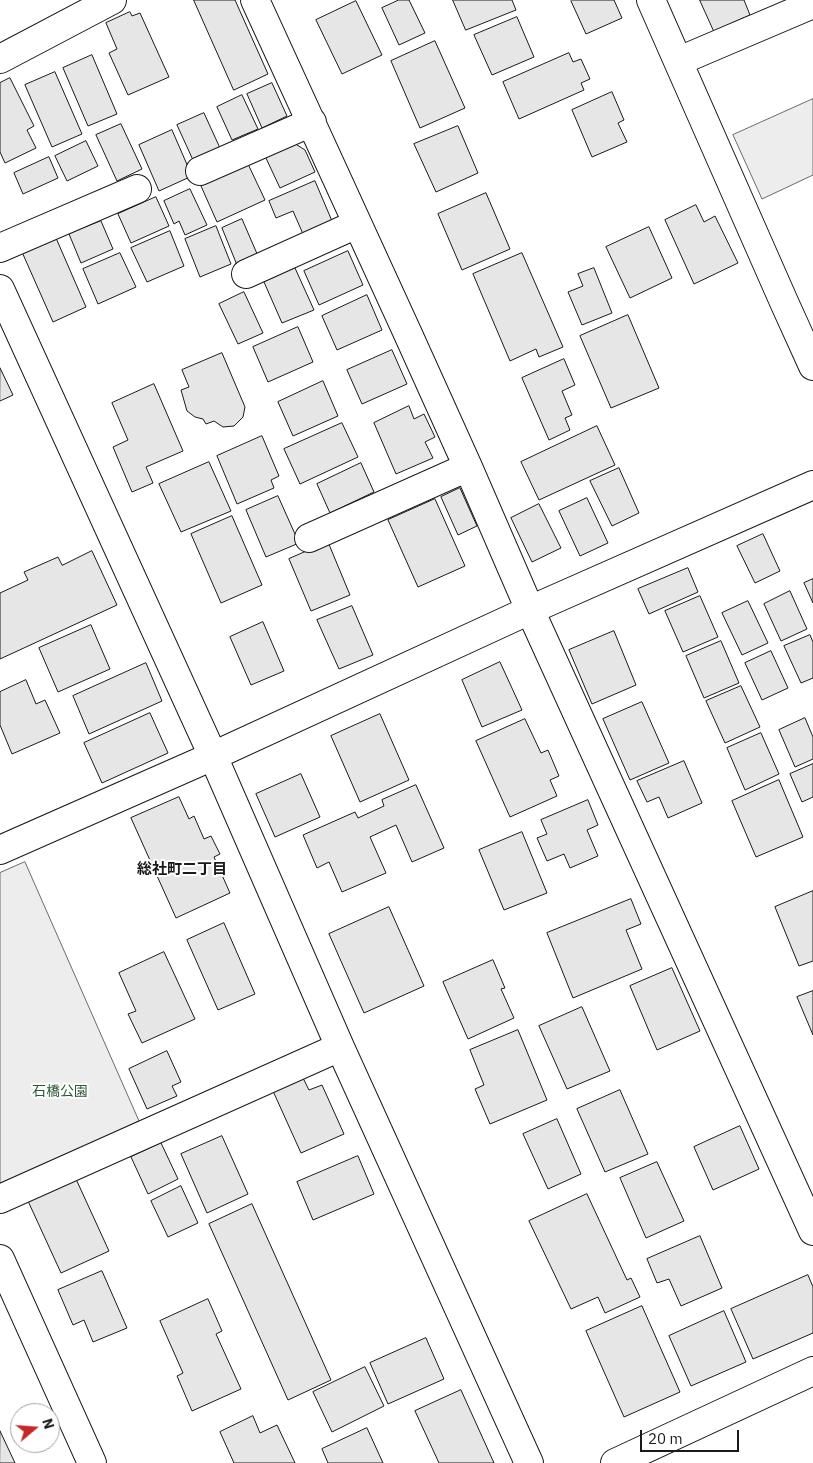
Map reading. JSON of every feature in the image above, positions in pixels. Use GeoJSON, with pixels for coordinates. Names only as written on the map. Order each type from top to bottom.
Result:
{"type":"FeatureCollection","features":[{"type":"Feature","properties":{"kind":"street"},"geometry":{"type":"LineString","coordinates":[[0,59],[112,0]]}},
{"type":"Feature","properties":{"kind":"street"},"geometry":{"type":"LineString","coordinates":[[255,0],[312,122],[468,467],[530,610],[813,1231]]}},
{"type":"Feature","properties":{"kind":"street"},"geometry":{"type":"LineString","coordinates":[[651,0],[813,366]]}},
{"type":"Feature","properties":{"kind":"street"},"geometry":{"type":"LineString","coordinates":[[679,61],[813,4]]}},
{"type":"Feature","properties":{"kind":"street"},"geometry":{"type":"LineString","coordinates":[[200,171],[312,122]]}},
{"type":"Feature","properties":{"kind":"street"},"geometry":{"type":"LineString","coordinates":[[0,248],[137,189]]}},
{"type":"Feature","properties":{"kind":"street"},"geometry":{"type":"LineString","coordinates":[[246,274],[357,224]]}},
{"type":"Feature","properties":{"kind":"street"},"geometry":{"type":"LineString","coordinates":[[0,289],[213,756],[340,1047],[529,1463]]}},
{"type":"Feature","properties":{"kind":"street"},"geometry":{"type":"LineString","coordinates":[[309,538],[468,467]]}},
{"type":"Feature","properties":{"kind":"street"},"geometry":{"type":"LineString","coordinates":[[0,850],[213,756],[530,610],[813,485]]}},
{"type":"Feature","properties":{"kind":"street"},"geometry":{"type":"LineString","coordinates":[[0,1199],[340,1047]]}},
{"type":"Feature","properties":{"kind":"street"},"geometry":{"type":"LineString","coordinates":[[0,1259],[92,1463]]}},
{"type":"Feature","properties":{"kind":"street"},"geometry":{"type":"LineString","coordinates":[[615,1463],[813,1371]]}},
{"type":"Feature","properties":{"kind":"shaded area"},"geometry":{"type":"Polygon","coordinates":[[[813,99],[813,175],[762,199],[733,135],[813,99]]]}},
{"type":"Feature","properties":{"kind":"shaded area","name":"石橋公園"},"geometry":{"type":"Polygon","coordinates":[[[25,862],[139,1121],[0,1186],[0,873],[25,862]]]}},
{"type":"Feature","properties":{"kind":"building"},"geometry":{"type":"Polygon","coordinates":[[[194,0],[235,0],[268,74],[234,90],[194,0]]]}},
{"type":"Feature","properties":{"kind":"building"},"geometry":{"type":"Polygon","coordinates":[[[399,0],[409,0],[425,33],[399,45],[382,8],[399,0]]]}},
{"type":"Feature","properties":{"kind":"building"},"geometry":{"type":"Polygon","coordinates":[[[453,0],[512,0],[516,10],[466,30],[453,0]]]}},
{"type":"Feature","properties":{"kind":"building"},"geometry":{"type":"Polygon","coordinates":[[[572,0],[614,0],[622,18],[586,34],[572,0]]]}},
{"type":"Feature","properties":{"kind":"building"},"geometry":{"type":"Polygon","coordinates":[[[700,0],[744,0],[750,15],[714,31],[700,0]]]}},
{"type":"Feature","properties":{"kind":"building"},"geometry":{"type":"Polygon","coordinates":[[[356,1],[382,55],[342,74],[316,20],[356,1]]]}},
{"type":"Feature","properties":{"kind":"building"},"geometry":{"type":"Polygon","coordinates":[[[130,12],[132,16],[140,13],[169,77],[128,95],[109,53],[117,49],[106,23],[130,12]]]}},
{"type":"Feature","properties":{"kind":"building"},"geometry":{"type":"Polygon","coordinates":[[[517,17],[534,57],[492,75],[474,35],[517,17]]]}},
{"type":"Feature","properties":{"kind":"building"},"geometry":{"type":"Polygon","coordinates":[[[435,41],[465,108],[420,128],[391,61],[435,41]]]}},
{"type":"Feature","properties":{"kind":"building"},"geometry":{"type":"Polygon","coordinates":[[[569,53],[573,62],[581,59],[590,79],[581,83],[584,90],[519,119],[503,82],[569,53]]]}},
{"type":"Feature","properties":{"kind":"building"},"geometry":{"type":"Polygon","coordinates":[[[92,55],[117,114],[88,126],[63,68],[92,55]]]}},
{"type":"Feature","properties":{"kind":"building"},"geometry":{"type":"Polygon","coordinates":[[[55,72],[82,134],[52,147],[25,85],[55,72]]]}},
{"type":"Feature","properties":{"kind":"building"},"geometry":{"type":"Polygon","coordinates":[[[10,78],[34,126],[27,130],[36,148],[5,163],[0,152],[0,83],[10,78]]]}},
{"type":"Feature","properties":{"kind":"building"},"geometry":{"type":"Polygon","coordinates":[[[272,83],[287,116],[262,128],[247,94],[272,83]]]}},
{"type":"Feature","properties":{"kind":"building"},"geometry":{"type":"Polygon","coordinates":[[[612,92],[624,120],[618,123],[627,142],[592,157],[572,110],[612,92]]]}},
{"type":"Feature","properties":{"kind":"building"},"geometry":{"type":"Polygon","coordinates":[[[242,95],[258,129],[232,140],[217,107],[242,95]]]}},
{"type":"Feature","properties":{"kind":"building"},"geometry":{"type":"Polygon","coordinates":[[[204,113],[220,148],[193,160],[177,125],[204,113]]]}},
{"type":"Feature","properties":{"kind":"building"},"geometry":{"type":"Polygon","coordinates":[[[121,124],[142,169],[117,181],[96,135],[121,124]]]}},
{"type":"Feature","properties":{"kind":"building"},"geometry":{"type":"Polygon","coordinates":[[[458,126],[478,173],[436,192],[414,144],[458,126]]]}},
{"type":"Feature","properties":{"kind":"building"},"geometry":{"type":"Polygon","coordinates":[[[172,130],[192,176],[159,191],[139,145],[172,130]]]}},
{"type":"Feature","properties":{"kind":"building"},"geometry":{"type":"Polygon","coordinates":[[[86,141],[98,166],[67,181],[55,156],[86,141]]]}},
{"type":"Feature","properties":{"kind":"building"},"geometry":{"type":"Polygon","coordinates":[[[294,143],[305,150],[315,172],[280,188],[265,156],[294,143]]]}},
{"type":"Feature","properties":{"kind":"building"},"geometry":{"type":"Polygon","coordinates":[[[49,157],[58,178],[23,194],[14,173],[49,157]]]}},
{"type":"Feature","properties":{"kind":"building"},"geometry":{"type":"Polygon","coordinates":[[[248,164],[265,200],[217,222],[201,186],[248,164]]]}},
{"type":"Feature","properties":{"kind":"building"},"geometry":{"type":"Polygon","coordinates":[[[315,181],[332,221],[303,234],[293,211],[276,218],[269,201],[315,181]]]}},
{"type":"Feature","properties":{"kind":"building"},"geometry":{"type":"Polygon","coordinates":[[[190,189],[207,225],[185,235],[179,221],[174,224],[164,201],[190,189]]]}},
{"type":"Feature","properties":{"kind":"building"},"geometry":{"type":"Polygon","coordinates":[[[486,193],[510,249],[462,270],[438,214],[486,193]]]}},
{"type":"Feature","properties":{"kind":"building"},"geometry":{"type":"Polygon","coordinates":[[[156,197],[169,226],[131,243],[118,214],[156,197]]]}},
{"type":"Feature","properties":{"kind":"building"},"geometry":{"type":"Polygon","coordinates":[[[696,205],[704,222],[715,216],[738,263],[694,284],[665,220],[696,205]]]}},
{"type":"Feature","properties":{"kind":"building"},"geometry":{"type":"Polygon","coordinates":[[[242,219],[258,256],[237,265],[222,228],[242,219]]]}},
{"type":"Feature","properties":{"kind":"building"},"geometry":{"type":"Polygon","coordinates":[[[101,221],[113,249],[81,263],[69,234],[101,221]]]}},
{"type":"Feature","properties":{"kind":"building"},"geometry":{"type":"Polygon","coordinates":[[[216,226],[231,264],[200,277],[185,239],[216,226]]]}},
{"type":"Feature","properties":{"kind":"building"},"geometry":{"type":"Polygon","coordinates":[[[649,227],[672,278],[630,298],[606,247],[649,227]]]}},
{"type":"Feature","properties":{"kind":"building"},"geometry":{"type":"Polygon","coordinates":[[[170,231],[184,266],[147,282],[131,248],[170,231]]]}},
{"type":"Feature","properties":{"kind":"building"},"geometry":{"type":"Polygon","coordinates":[[[56,238],[86,307],[53,322],[22,252],[56,238]]]}},
{"type":"Feature","properties":{"kind":"building"},"geometry":{"type":"Polygon","coordinates":[[[348,251],[363,285],[319,305],[304,271],[348,251]]]}},
{"type":"Feature","properties":{"kind":"building"},"geometry":{"type":"Polygon","coordinates":[[[120,253],[136,287],[98,304],[83,269],[120,253]]]}},
{"type":"Feature","properties":{"kind":"building"},"geometry":{"type":"Polygon","coordinates":[[[522,253],[563,347],[539,357],[536,349],[510,361],[473,274],[522,253]]]}},
{"type":"Feature","properties":{"kind":"building"},"geometry":{"type":"Polygon","coordinates":[[[295,268],[314,310],[282,323],[264,282],[295,268]]]}},
{"type":"Feature","properties":{"kind":"building"},"geometry":{"type":"Polygon","coordinates":[[[594,268],[612,313],[582,325],[568,292],[583,286],[578,274],[594,268]]]}},
{"type":"Feature","properties":{"kind":"building"},"geometry":{"type":"Polygon","coordinates":[[[244,292],[263,333],[238,344],[219,304],[244,292]]]}},
{"type":"Feature","properties":{"kind":"building"},"geometry":{"type":"Polygon","coordinates":[[[367,295],[382,330],[337,350],[322,316],[367,295]]]}},
{"type":"Feature","properties":{"kind":"building"},"geometry":{"type":"Polygon","coordinates":[[[628,315],[659,388],[611,408],[580,336],[628,315]]]}},
{"type":"Feature","properties":{"kind":"building"},"geometry":{"type":"Polygon","coordinates":[[[298,327],[313,362],[268,382],[253,347],[298,327]]]}},
{"type":"Feature","properties":{"kind":"building"},"geometry":{"type":"Polygon","coordinates":[[[392,350],[407,384],[362,404],[347,370],[392,350]]]}},
{"type":"Feature","properties":{"kind":"building"},"geometry":{"type":"Polygon","coordinates":[[[222,353],[245,407],[243,417],[234,426],[223,427],[214,421],[206,424],[203,419],[195,417],[187,411],[181,390],[189,387],[182,370],[222,353]]]}},
{"type":"Feature","properties":{"kind":"building"},"geometry":{"type":"Polygon","coordinates":[[[564,359],[575,385],[562,391],[572,415],[565,418],[570,430],[549,440],[522,378],[564,359]]]}},
{"type":"Feature","properties":{"kind":"building"},"geometry":{"type":"Polygon","coordinates":[[[0,368],[13,395],[0,401],[0,368]]]}},
{"type":"Feature","properties":{"kind":"building"},"geometry":{"type":"Polygon","coordinates":[[[323,381],[338,416],[293,436],[278,402],[323,381]]]}},
{"type":"Feature","properties":{"kind":"building"},"geometry":{"type":"Polygon","coordinates":[[[154,384],[183,451],[146,467],[153,483],[132,492],[113,447],[128,440],[112,403],[154,384]]]}},
{"type":"Feature","properties":{"kind":"building"},"geometry":{"type":"Polygon","coordinates":[[[409,406],[414,419],[424,414],[435,437],[425,442],[433,458],[396,474],[374,423],[409,406]]]}},
{"type":"Feature","properties":{"kind":"building"},"geometry":{"type":"Polygon","coordinates":[[[342,423],[358,457],[300,484],[284,449],[342,423]]]}},
{"type":"Feature","properties":{"kind":"building"},"geometry":{"type":"Polygon","coordinates":[[[597,426],[615,465],[539,500],[521,462],[597,426]]]}},
{"type":"Feature","properties":{"kind":"building"},"geometry":{"type":"Polygon","coordinates":[[[262,436],[279,476],[271,480],[274,488],[237,504],[217,456],[262,436]]]}},
{"type":"Feature","properties":{"kind":"building"},"geometry":{"type":"Polygon","coordinates":[[[209,462],[231,511],[181,532],[159,484],[209,462]]]}},
{"type":"Feature","properties":{"kind":"building"},"geometry":{"type":"Polygon","coordinates":[[[361,463],[374,492],[330,513],[317,484],[361,463]]]}},
{"type":"Feature","properties":{"kind":"building"},"geometry":{"type":"Polygon","coordinates":[[[619,468],[639,513],[612,526],[590,481],[619,468]]]}},
{"type":"Feature","properties":{"kind":"building"},"geometry":{"type":"Polygon","coordinates":[[[460,488],[477,526],[458,535],[441,497],[460,488]]]}},
{"type":"Feature","properties":{"kind":"building"},"geometry":{"type":"Polygon","coordinates":[[[278,496],[299,543],[266,557],[246,510],[278,496]]]}},
{"type":"Feature","properties":{"kind":"building"},"geometry":{"type":"Polygon","coordinates":[[[587,498],[608,543],[580,556],[559,511],[587,498]]]}},
{"type":"Feature","properties":{"kind":"building"},"geometry":{"type":"Polygon","coordinates":[[[435,499],[465,566],[418,587],[388,520],[435,499]]]}},
{"type":"Feature","properties":{"kind":"building"},"geometry":{"type":"Polygon","coordinates":[[[539,504],[561,548],[532,562],[511,518],[539,504]]]}},
{"type":"Feature","properties":{"kind":"building"},"geometry":{"type":"Polygon","coordinates":[[[232,516],[262,585],[221,603],[191,534],[232,516]]]}},
{"type":"Feature","properties":{"kind":"building"},"geometry":{"type":"Polygon","coordinates":[[[763,534],[780,571],[755,583],[737,546],[763,534]]]}},
{"type":"Feature","properties":{"kind":"building"},"geometry":{"type":"Polygon","coordinates":[[[328,542],[350,595],[311,611],[289,559],[328,542]]]}},
{"type":"Feature","properties":{"kind":"building"},"geometry":{"type":"Polygon","coordinates":[[[92,551],[117,605],[0,659],[0,593],[28,580],[24,572],[58,557],[62,565],[92,551]]]}},
{"type":"Feature","properties":{"kind":"building"},"geometry":{"type":"Polygon","coordinates":[[[688,568],[698,592],[649,614],[638,589],[688,568]]]}},
{"type":"Feature","properties":{"kind":"building"},"geometry":{"type":"Polygon","coordinates":[[[813,579],[813,603],[804,583],[813,579]]]}},
{"type":"Feature","properties":{"kind":"building"},"geometry":{"type":"Polygon","coordinates":[[[790,591],[807,629],[781,641],[764,604],[790,591]]]}},
{"type":"Feature","properties":{"kind":"building"},"geometry":{"type":"Polygon","coordinates":[[[700,596],[718,637],[683,652],[665,611],[700,596]]]}},
{"type":"Feature","properties":{"kind":"building"},"geometry":{"type":"Polygon","coordinates":[[[748,601],[768,643],[742,655],[722,613],[748,601]]]}},
{"type":"Feature","properties":{"kind":"building"},"geometry":{"type":"Polygon","coordinates":[[[352,606],[373,655],[339,669],[317,620],[352,606]]]}},
{"type":"Feature","properties":{"kind":"building"},"geometry":{"type":"Polygon","coordinates":[[[263,622],[284,671],[251,685],[230,637],[263,622]]]}},
{"type":"Feature","properties":{"kind":"building"},"geometry":{"type":"Polygon","coordinates":[[[91,625],[110,669],[58,692],[39,648],[91,625]]]}},
{"type":"Feature","properties":{"kind":"building"},"geometry":{"type":"Polygon","coordinates":[[[614,631],[636,685],[592,704],[569,650],[614,631]]]}},
{"type":"Feature","properties":{"kind":"building"},"geometry":{"type":"Polygon","coordinates":[[[810,635],[813,642],[813,678],[801,683],[784,646],[810,635]]]}},
{"type":"Feature","properties":{"kind":"building"},"geometry":{"type":"Polygon","coordinates":[[[721,641],[739,683],[704,698],[686,656],[721,641]]]}},
{"type":"Feature","properties":{"kind":"building"},"geometry":{"type":"Polygon","coordinates":[[[771,651],[788,688],[762,700],[745,663],[771,651]]]}},
{"type":"Feature","properties":{"kind":"building"},"geometry":{"type":"Polygon","coordinates":[[[500,662],[522,710],[482,727],[462,680],[500,662]]]}},
{"type":"Feature","properties":{"kind":"building"},"geometry":{"type":"Polygon","coordinates":[[[146,663],[162,701],[89,734],[73,696],[146,663]]]}},
{"type":"Feature","properties":{"kind":"building"},"geometry":{"type":"Polygon","coordinates":[[[26,680],[36,704],[45,700],[60,733],[12,754],[0,725],[0,692],[26,680]]]}},
{"type":"Feature","properties":{"kind":"building"},"geometry":{"type":"Polygon","coordinates":[[[741,686],[760,727],[725,743],[706,701],[741,686]]]}},
{"type":"Feature","properties":{"kind":"building"},"geometry":{"type":"Polygon","coordinates":[[[642,702],[669,763],[630,780],[603,719],[642,702]]]}},
{"type":"Feature","properties":{"kind":"building"},"geometry":{"type":"Polygon","coordinates":[[[150,713],[168,753],[102,783],[84,743],[150,713]]]}},
{"type":"Feature","properties":{"kind":"building"},"geometry":{"type":"Polygon","coordinates":[[[380,714],[409,780],[360,802],[331,736],[380,714]]]}},
{"type":"Feature","properties":{"kind":"building"},"geometry":{"type":"Polygon","coordinates":[[[805,718],[813,737],[813,759],[795,767],[779,730],[805,718]]]}},
{"type":"Feature","properties":{"kind":"building"},"geometry":{"type":"Polygon","coordinates":[[[525,719],[541,753],[548,750],[559,776],[550,780],[557,796],[510,817],[476,741],[525,719]]]}},
{"type":"Feature","properties":{"kind":"building"},"geometry":{"type":"Polygon","coordinates":[[[761,733],[779,774],[745,790],[727,748],[761,733]]]}},
{"type":"Feature","properties":{"kind":"building"},"geometry":{"type":"Polygon","coordinates":[[[684,761],[702,803],[668,818],[659,797],[647,802],[637,781],[684,761]]]}},
{"type":"Feature","properties":{"kind":"building"},"geometry":{"type":"Polygon","coordinates":[[[813,764],[813,797],[802,802],[790,774],[813,764]]]}},
{"type":"Feature","properties":{"kind":"building"},"geometry":{"type":"Polygon","coordinates":[[[301,774],[320,817],[275,837],[256,794],[301,774]]]}},
{"type":"Feature","properties":{"kind":"building"},"geometry":{"type":"Polygon","coordinates":[[[779,780],[803,837],[756,857],[732,801],[779,780]]]}},
{"type":"Feature","properties":{"kind":"building"},"geometry":{"type":"Polygon","coordinates":[[[416,785],[444,848],[412,862],[396,825],[370,837],[386,873],[342,892],[329,862],[317,868],[303,835],[355,812],[358,818],[384,806],[382,800],[416,785]]]}},
{"type":"Feature","properties":{"kind":"building"},"geometry":{"type":"Polygon","coordinates":[[[179,797],[189,819],[194,816],[204,839],[211,836],[220,854],[214,857],[230,893],[176,918],[131,818],[179,797]]]}},
{"type":"Feature","properties":{"kind":"building"},"geometry":{"type":"Polygon","coordinates":[[[588,800],[598,825],[587,830],[598,856],[570,868],[564,854],[547,861],[537,838],[547,834],[541,820],[588,800]]]}},
{"type":"Feature","properties":{"kind":"building"},"geometry":{"type":"Polygon","coordinates":[[[522,832],[547,893],[504,910],[479,850],[522,832]]]}},
{"type":"Feature","properties":{"kind":"building"},"geometry":{"type":"Polygon","coordinates":[[[813,891],[813,961],[799,966],[775,907],[813,891]]]}},
{"type":"Feature","properties":{"kind":"building"},"geometry":{"type":"Polygon","coordinates":[[[631,899],[641,924],[626,930],[642,969],[573,998],[547,933],[631,899]]]}},
{"type":"Feature","properties":{"kind":"building"},"geometry":{"type":"Polygon","coordinates":[[[389,907],[424,986],[364,1013],[329,934],[389,907]]]}},
{"type":"Feature","properties":{"kind":"building"},"geometry":{"type":"Polygon","coordinates":[[[224,923],[255,994],[218,1010],[187,940],[224,923]]]}},
{"type":"Feature","properties":{"kind":"building"},"geometry":{"type":"Polygon","coordinates":[[[164,952],[195,1019],[142,1043],[128,1014],[136,1011],[119,973],[164,952]]]}},
{"type":"Feature","properties":{"kind":"building"},"geometry":{"type":"Polygon","coordinates":[[[493,960],[505,988],[501,989],[514,1018],[468,1039],[443,982],[493,960]]]}},
{"type":"Feature","properties":{"kind":"building"},"geometry":{"type":"Polygon","coordinates":[[[672,968],[700,1031],[657,1050],[630,986],[672,968]]]}},
{"type":"Feature","properties":{"kind":"building"},"geometry":{"type":"Polygon","coordinates":[[[813,991],[813,1035],[797,997],[813,991]]]}},
{"type":"Feature","properties":{"kind":"building"},"geometry":{"type":"Polygon","coordinates":[[[582,1007],[610,1071],[567,1089],[539,1026],[582,1007]]]}},
{"type":"Feature","properties":{"kind":"building"},"geometry":{"type":"Polygon","coordinates":[[[518,1030],[547,1100],[490,1124],[475,1089],[484,1085],[470,1050],[518,1030]]]}},
{"type":"Feature","properties":{"kind":"building"},"geometry":{"type":"Polygon","coordinates":[[[167,1051],[181,1082],[172,1086],[177,1096],[147,1109],[129,1069],[167,1051]]]}},
{"type":"Feature","properties":{"kind":"building"},"geometry":{"type":"Polygon","coordinates":[[[303,1078],[309,1090],[322,1085],[344,1134],[301,1153],[273,1091],[303,1078]]]}},
{"type":"Feature","properties":{"kind":"building"},"geometry":{"type":"Polygon","coordinates":[[[620,1090],[648,1154],[605,1172],[577,1109],[620,1090]]]}},
{"type":"Feature","properties":{"kind":"building"},"geometry":{"type":"Polygon","coordinates":[[[557,1119],[581,1174],[548,1189],[523,1134],[557,1119]]]}},
{"type":"Feature","properties":{"kind":"building"},"geometry":{"type":"Polygon","coordinates":[[[740,1126],[759,1169],[713,1190],[694,1147],[740,1126]]]}},
{"type":"Feature","properties":{"kind":"building"},"geometry":{"type":"Polygon","coordinates":[[[222,1136],[248,1194],[207,1213],[181,1154],[222,1136]]]}},
{"type":"Feature","properties":{"kind":"building"},"geometry":{"type":"Polygon","coordinates":[[[161,1143],[178,1179],[148,1194],[131,1157],[161,1143]]]}},
{"type":"Feature","properties":{"kind":"building"},"geometry":{"type":"Polygon","coordinates":[[[358,1156],[374,1194],[313,1220],[297,1182],[358,1156]]]}},
{"type":"Feature","properties":{"kind":"building"},"geometry":{"type":"Polygon","coordinates":[[[657,1162],[684,1221],[646,1238],[620,1178],[657,1162]]]}},
{"type":"Feature","properties":{"kind":"building"},"geometry":{"type":"Polygon","coordinates":[[[76,1179],[109,1251],[61,1273],[28,1201],[76,1179]]]}},
{"type":"Feature","properties":{"kind":"building"},"geometry":{"type":"Polygon","coordinates":[[[181,1186],[198,1223],[168,1237],[151,1201],[181,1186]]]}},
{"type":"Feature","properties":{"kind":"building"},"geometry":{"type":"Polygon","coordinates":[[[587,1194],[627,1280],[631,1278],[640,1297],[605,1313],[598,1297],[571,1309],[529,1221],[587,1194]]]}},
{"type":"Feature","properties":{"kind":"building"},"geometry":{"type":"Polygon","coordinates":[[[252,1204],[331,1380],[288,1400],[209,1224],[252,1204]]]}},
{"type":"Feature","properties":{"kind":"building"},"geometry":{"type":"Polygon","coordinates":[[[700,1236],[722,1288],[681,1306],[669,1279],[657,1283],[647,1259],[700,1236]]]}},
{"type":"Feature","properties":{"kind":"building"},"geometry":{"type":"Polygon","coordinates":[[[102,1271],[127,1328],[93,1342],[84,1320],[73,1325],[58,1290],[102,1271]]]}},
{"type":"Feature","properties":{"kind":"building"},"geometry":{"type":"Polygon","coordinates":[[[808,1275],[813,1287],[813,1333],[753,1359],[731,1309],[808,1275]]]}},
{"type":"Feature","properties":{"kind":"building"},"geometry":{"type":"Polygon","coordinates":[[[208,1299],[222,1331],[216,1334],[241,1389],[192,1411],[177,1376],[183,1373],[160,1321],[208,1299]]]}},
{"type":"Feature","properties":{"kind":"building"},"geometry":{"type":"Polygon","coordinates":[[[642,1306],[680,1392],[624,1417],[586,1331],[642,1306]]]}},
{"type":"Feature","properties":{"kind":"building"},"geometry":{"type":"Polygon","coordinates":[[[724,1311],[746,1362],[691,1386],[669,1336],[724,1311]]]}},
{"type":"Feature","properties":{"kind":"building"},"geometry":{"type":"Polygon","coordinates":[[[426,1338],[444,1379],[388,1404],[370,1363],[426,1338]]]}},
{"type":"Feature","properties":{"kind":"building"},"geometry":{"type":"Polygon","coordinates":[[[365,1367],[384,1406],[332,1432],[313,1392],[365,1367]]]}},
{"type":"Feature","properties":{"kind":"building"},"geometry":{"type":"Polygon","coordinates":[[[461,1390],[494,1463],[439,1463],[415,1411],[461,1390]]]}},
{"type":"Feature","properties":{"kind":"building"},"geometry":{"type":"Polygon","coordinates":[[[253,1416],[260,1433],[277,1425],[295,1463],[234,1463],[220,1432],[253,1416]]]}},
{"type":"Feature","properties":{"kind":"building"},"geometry":{"type":"Polygon","coordinates":[[[367,1428],[383,1463],[328,1463],[322,1449],[367,1428]]]}},
{"type":"Feature","properties":{"kind":"building"},"geometry":{"type":"Polygon","coordinates":[[[0,1431],[15,1463],[0,1463],[0,1431]]]}},
{"type":"Feature","properties":{"kind":"district","name":"総社町二丁目"},"geometry":{"type":"Point","coordinates":[182,870]}}]}
